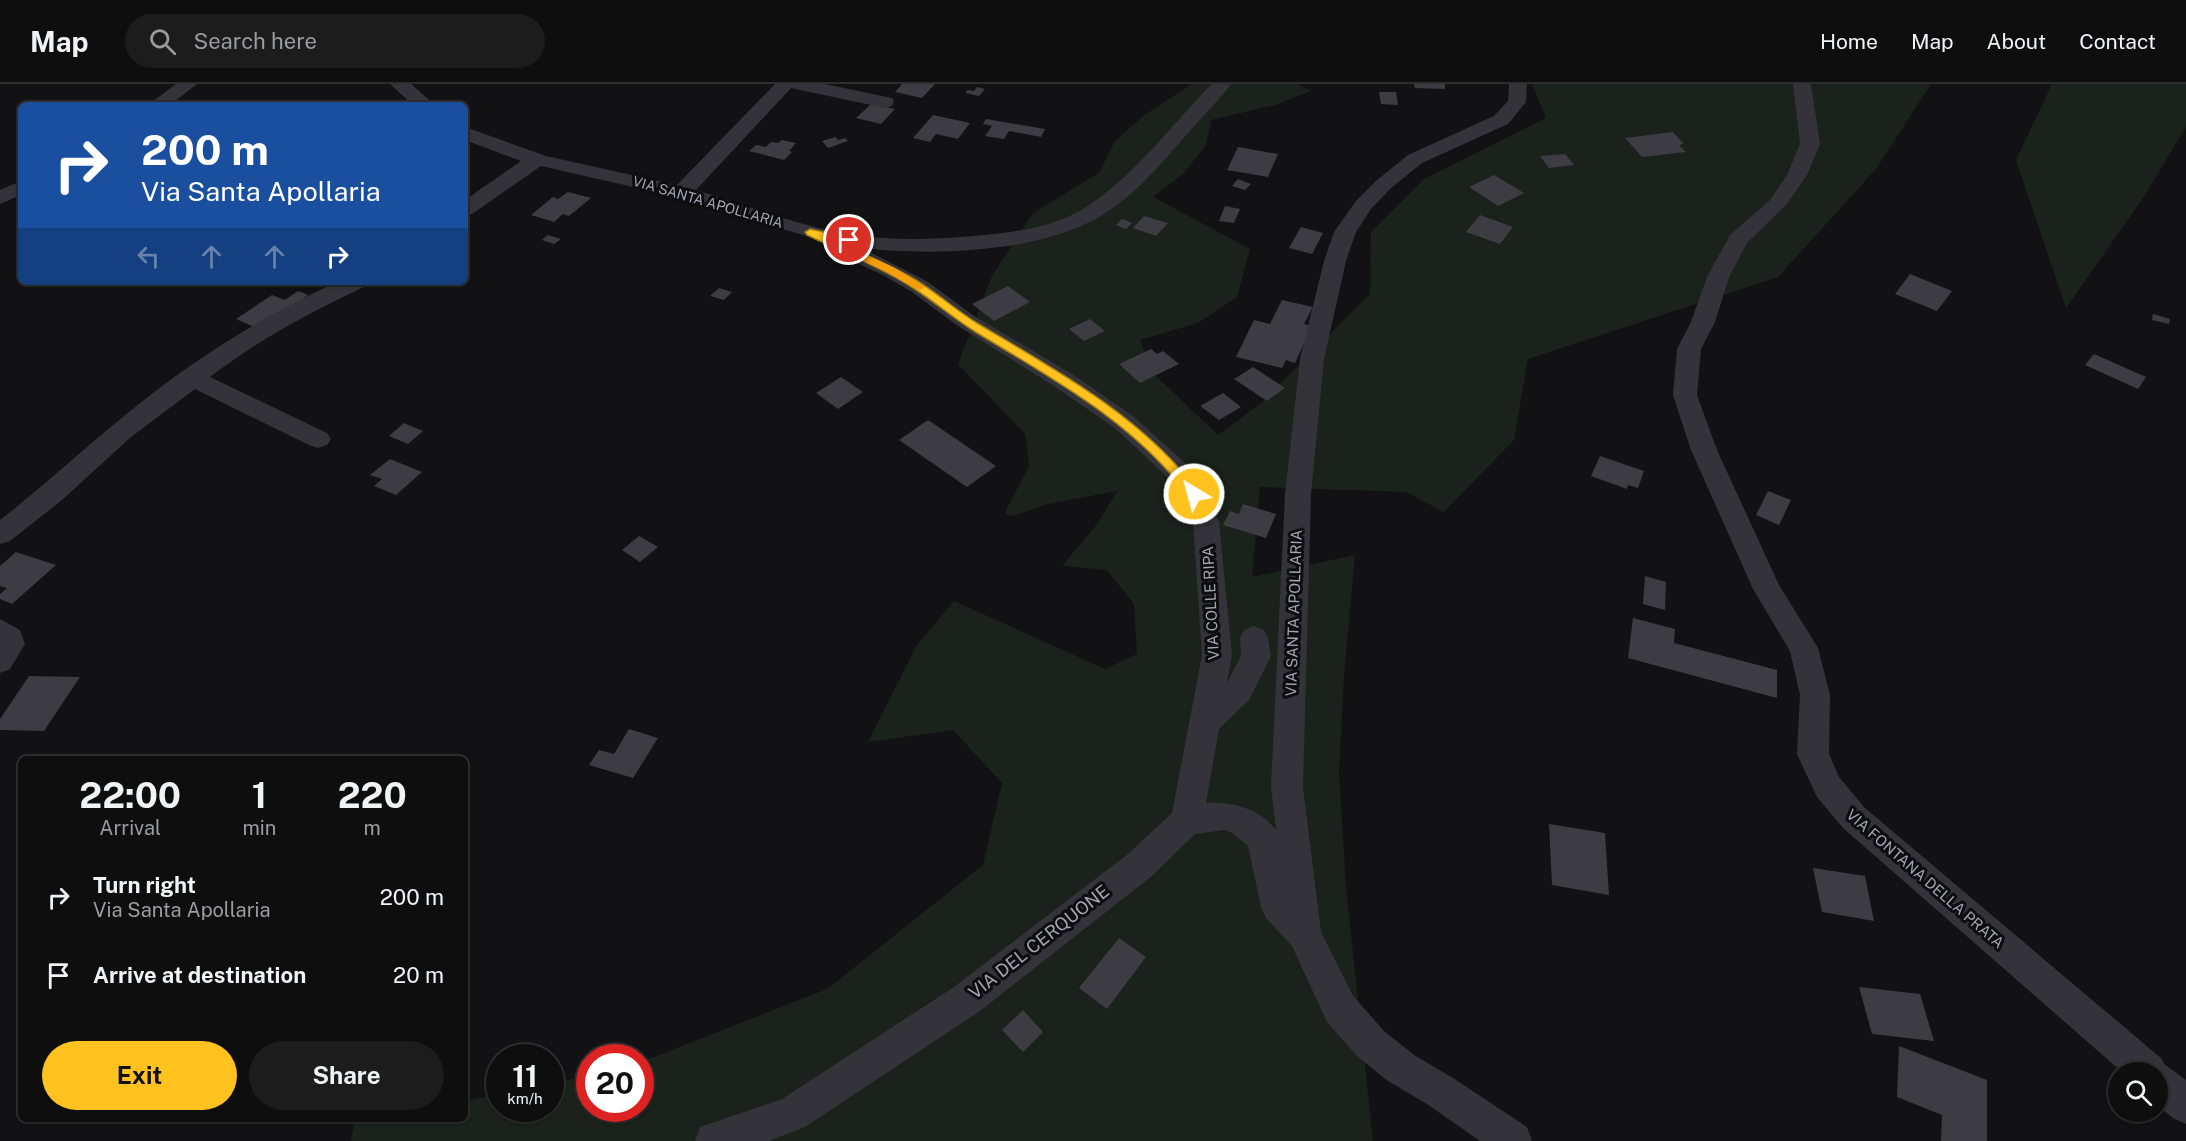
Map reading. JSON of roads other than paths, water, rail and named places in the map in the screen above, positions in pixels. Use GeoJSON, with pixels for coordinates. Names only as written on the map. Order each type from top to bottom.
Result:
{"type":"FeatureCollection","features":[{"type":"Feature","properties":{"kind":"street"},"geometry":{"type":"LineString","coordinates":[[162,102],[189,84]]}},
{"type":"Feature","properties":{"kind":"street"},"geometry":{"type":"LineString","coordinates":[[399,84],[422,102]]}},
{"type":"Feature","properties":{"kind":"street"},"geometry":{"type":"LineString","coordinates":[[682,192],[785,84]]}},
{"type":"Feature","properties":{"kind":"street"},"geometry":{"type":"LineString","coordinates":[[797,84],[885,102]]}},
{"type":"Feature","properties":{"kind":"street","name":"VIA SANTA APOLLARIA"},"geometry":{"type":"LineString","coordinates":[[468,134],[483,142],[538,159],[682,192],[810,232],[874,242],[948,244],[1023,236],[1068,225],[1104,206],[1123,192],[1222,84]]}},
{"type":"Feature","properties":{"kind":"street","name":"VIA SANTA APOLLARIA"},"geometry":{"type":"LineString","coordinates":[[1513,1141],[1440,1091],[1401,1068],[1371,1044],[1340,1009],[1304,934],[1287,787],[1298,494],[1312,359],[1335,261],[1345,232],[1363,205],[1383,185],[1415,159],[1501,120],[1516,102],[1518,84]]}},
{"type":"Feature","properties":{"kind":"street","name":"VIA FONTANA DELLA PRATA"},"geometry":{"type":"LineString","coordinates":[[1802,84],[1810,144],[1797,175],[1777,204],[1738,240],[1718,276],[1703,322],[1689,349],[1685,395],[1700,439],[1767,589],[1797,636],[1808,661],[1815,695],[1813,754],[1828,787],[1854,818],[2137,1062]]}},
{"type":"Feature","properties":{"kind":"street"},"geometry":{"type":"LineString","coordinates":[[468,208],[538,159]]}},
{"type":"Feature","properties":{"kind":"street"},"geometry":{"type":"LineString","coordinates":[[0,198],[18,189]]}},
{"type":"Feature","properties":{"kind":"street","name":"VIA COLLE RIPA"},"geometry":{"type":"LineString","coordinates":[[810,232],[891,270],[920,287],[966,321],[1063,380],[1124,422],[1175,470],[1194,494],[1206,522],[1217,655],[1187,820]]}},
{"type":"Feature","properties":{"kind":"street"},"geometry":{"type":"LineString","coordinates":[[0,534],[53,494],[122,431],[239,343],[275,321],[350,285]]}},
{"type":"Feature","properties":{"kind":"street"},"geometry":{"type":"LineString","coordinates":[[193,378],[318,439]]}},
{"type":"Feature","properties":{"kind":"street"},"geometry":{"type":"LineString","coordinates":[[0,631],[10,638],[0,661]]}},
{"type":"Feature","properties":{"kind":"street"},"geometry":{"type":"LineString","coordinates":[[1204,724],[1238,690],[1256,656],[1254,638]]}},
{"type":"Feature","properties":{"kind":"street"},"geometry":{"type":"LineString","coordinates":[[1187,820],[1224,816],[1242,821],[1263,838],[1278,907],[1304,934]]}},
{"type":"Feature","properties":{"kind":"street","name":"VIA DEL CERQUONE"},"geometry":{"type":"LineString","coordinates":[[714,1141],[792,1114],[967,999],[1140,865],[1187,820]]}},
{"type":"Feature","properties":{"kind":"street"},"geometry":{"type":"LineString","coordinates":[[2168,1089],[2186,1105]]}}]}
